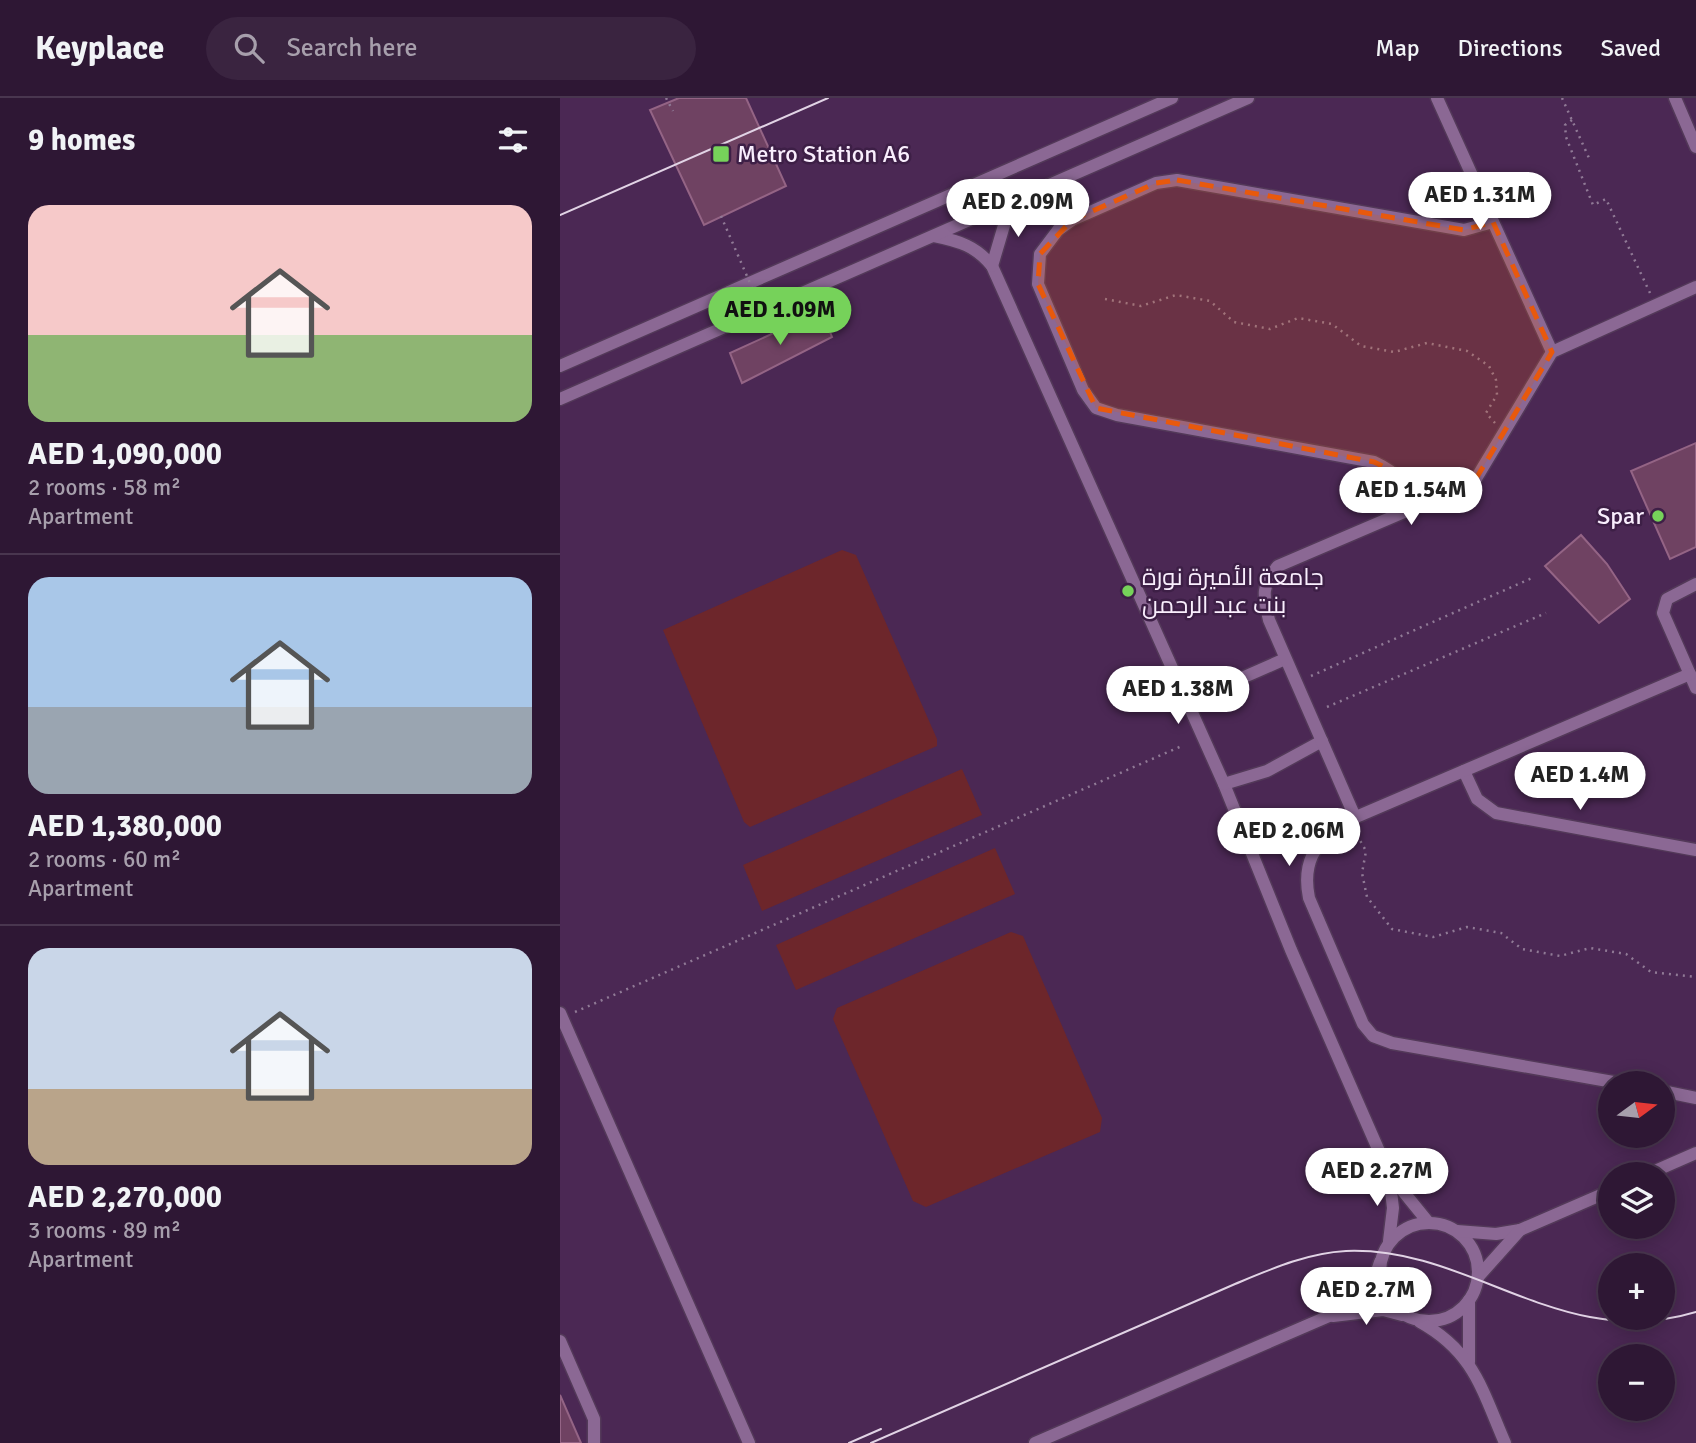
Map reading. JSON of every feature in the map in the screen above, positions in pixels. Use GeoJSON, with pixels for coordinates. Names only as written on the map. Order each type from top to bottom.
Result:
{"type":"FeatureCollection","features":[{"type":"Feature","properties":{"kind":"street"},"geometry":{"type":"LineString","coordinates":[[560,366],[1172,98]]}},
{"type":"Feature","properties":{"kind":"street"},"geometry":{"type":"LineString","coordinates":[[560,399],[1248,98]]}},
{"type":"Feature","properties":{"kind":"street"},"geometry":{"type":"LineString","coordinates":[[1437,98],[1552,352]]}},
{"type":"Feature","properties":{"kind":"street"},"geometry":{"type":"LineString","coordinates":[[1675,98],[1696,147]]}},
{"type":"Feature","properties":{"kind":"street"},"geometry":{"type":"LineString","coordinates":[[1413,508],[1403,482],[1393,471],[1374,463],[1116,415],[1097,408],[1083,390],[1038,284],[1040,254],[1058,230],[1072,220],[1156,183],[1177,180],[1464,230],[1493,222]]}},
{"type":"Feature","properties":{"kind":"street"},"geometry":{"type":"LineString","coordinates":[[992,266],[1005,222],[1017,200]]}},
{"type":"Feature","properties":{"kind":"street"},"geometry":{"type":"LineString","coordinates":[[934,236],[959,241],[980,251],[992,266],[1185,703],[1224,784],[1291,950],[1389,1174],[1428,1222],[1457,1231],[1496,1234],[1520,1230],[1598,1196]]}},
{"type":"Feature","properties":{"kind":"street"},"geometry":{"type":"LineString","coordinates":[[1355,817],[1285,659],[1264,598],[1266,580],[1278,566],[1474,482],[1552,352],[1696,287]]}},
{"type":"Feature","properties":{"kind":"street"},"geometry":{"type":"LineString","coordinates":[[1696,584],[1667,599],[1663,613],[1696,688]]}},
{"type":"Feature","properties":{"kind":"street"},"geometry":{"type":"LineString","coordinates":[[1185,703],[1285,659]]}},
{"type":"Feature","properties":{"kind":"street"},"geometry":{"type":"LineString","coordinates":[[1598,1079],[1392,1043],[1373,1036],[1363,1024],[1308,898],[1305,879],[1307,862],[1328,833],[1355,817],[1690,674]]}},
{"type":"Feature","properties":{"kind":"street"},"geometry":{"type":"LineString","coordinates":[[1224,784],[1265,762],[1322,741]]}},
{"type":"Feature","properties":{"kind":"street"},"geometry":{"type":"LineString","coordinates":[[1464,771],[1477,799],[1496,813],[1696,850]]}},
{"type":"Feature","properties":{"kind":"street"},"geometry":{"type":"LineString","coordinates":[[561,1016],[749,1443]]}},
{"type":"Feature","properties":{"kind":"street"},"geometry":{"type":"LineString","coordinates":[[1675,1094],[1696,1098]]}},
{"type":"Feature","properties":{"kind":"street"},"geometry":{"type":"LineString","coordinates":[[1675,1162],[1696,1153]]}},
{"type":"Feature","properties":{"kind":"street"},"geometry":{"type":"LineString","coordinates":[[1035,1443],[1329,1316],[1359,1296],[1375,1279],[1389,1241],[1393,1208],[1389,1174]]}},
{"type":"Feature","properties":{"kind":"street"},"geometry":{"type":"LineString","coordinates":[[1389,1241],[1400,1231],[1428,1222]]}},
{"type":"Feature","properties":{"kind":"street"},"geometry":{"type":"LineString","coordinates":[[1469,1362],[1469,1300],[1478,1277],[1520,1230]]}},
{"type":"Feature","properties":{"kind":"street"},"geometry":{"type":"LineString","coordinates":[[1457,1231],[1474,1251],[1478,1277]]}},
{"type":"Feature","properties":{"kind":"street"},"geometry":{"type":"LineString","coordinates":[[1380,1262],[1383,1292],[1404,1315]]}},
{"type":"Feature","properties":{"kind":"street"},"geometry":{"type":"LineString","coordinates":[[1417,1320],[1446,1318],[1469,1300]]}},
{"type":"Feature","properties":{"kind":"street"},"geometry":{"type":"LineString","coordinates":[[1329,1316],[1383,1310],[1417,1320],[1442,1334],[1469,1362],[1505,1443]]}},
{"type":"Feature","properties":{"kind":"street"},"geometry":{"type":"LineString","coordinates":[[560,1341],[594,1419],[594,1443]]}},
{"type":"Feature","properties":{"kind":"path"},"geometry":{"type":"LineString","coordinates":[[666,98],[673,111]]}},
{"type":"Feature","properties":{"kind":"path"},"geometry":{"type":"LineString","coordinates":[[1562,98],[1589,158]]}},
{"type":"Feature","properties":{"kind":"path"},"geometry":{"type":"LineString","coordinates":[[1572,120],[1565,125],[1566,137],[1593,205],[1606,199],[1651,296]]}},
{"type":"Feature","properties":{"kind":"path"},"geometry":{"type":"LineString","coordinates":[[721,216],[772,334]]}},
{"type":"Feature","properties":{"kind":"path"},"geometry":{"type":"LineString","coordinates":[[1105,299],[1142,306],[1176,295],[1210,301],[1234,322],[1270,329],[1298,318],[1332,324],[1361,346],[1394,352],[1427,342],[1467,351],[1489,366],[1496,380],[1497,394],[1486,413],[1494,423]]}},
{"type":"Feature","properties":{"kind":"path"},"geometry":{"type":"LineString","coordinates":[[1311,676],[1532,578]]}},
{"type":"Feature","properties":{"kind":"path"},"geometry":{"type":"LineString","coordinates":[[1327,707],[1546,612]]}},
{"type":"Feature","properties":{"kind":"path"},"geometry":{"type":"LineString","coordinates":[[561,1016],[1184,746]]}},
{"type":"Feature","properties":{"kind":"path"},"geometry":{"type":"LineString","coordinates":[[1357,835],[1366,851],[1362,873],[1367,897],[1392,929],[1433,937],[1466,927],[1501,933],[1522,949],[1560,956],[1590,948],[1626,954],[1651,972],[1696,977]]}},
{"type":"Feature","properties":{"kind":"highlighted area"},"geometry":{"type":"Polygon","coordinates":[[[1177,180],[1464,230],[1493,222],[1552,352],[1474,482],[1413,508],[1393,471],[1374,462],[1096,408],[1038,284],[1040,254],[1072,220],[1156,183],[1177,180]]]}},
{"type":"Feature","properties":{"kind":"shaded area","name":"جامعة الأميرة نورة بنت عبد الرحمن"},"geometry":{"type":"Polygon","coordinates":[[[560,98],[1696,98],[1696,1443],[560,1443],[560,98]]]}},
{"type":"Feature","properties":{"kind":"shaded area"},"geometry":{"type":"Polygon","coordinates":[[[842,550],[856,555],[937,739],[937,746],[750,827],[744,822],[663,630],[842,550]]]}},
{"type":"Feature","properties":{"kind":"shaded area"},"geometry":{"type":"Polygon","coordinates":[[[962,769],[982,815],[762,911],[743,865],[962,769]]]}},
{"type":"Feature","properties":{"kind":"shaded area"},"geometry":{"type":"Polygon","coordinates":[[[995,848],[1015,894],[796,990],[776,945],[995,848]]]}},
{"type":"Feature","properties":{"kind":"shaded area"},"geometry":{"type":"Polygon","coordinates":[[[1011,932],[1023,936],[1102,1118],[1100,1132],[926,1207],[913,1201],[833,1019],[837,1008],[1011,932]]]}},
{"type":"Feature","properties":{"kind":"building","name":"Metro Station A6"},"geometry":{"type":"Polygon","coordinates":[[[679,98],[746,98],[786,186],[704,225],[650,110],[679,98]]]}},
{"type":"Feature","properties":{"kind":"building"},"geometry":{"type":"Polygon","coordinates":[[[822,311],[832,337],[742,383],[730,353],[822,311]]]}},
{"type":"Feature","properties":{"kind":"building"},"geometry":{"type":"Polygon","coordinates":[[[1696,443],[1696,547],[1670,559],[1631,471],[1696,443]]]}},
{"type":"Feature","properties":{"kind":"building"},"geometry":{"type":"Polygon","coordinates":[[[1581,535],[1607,564],[1630,599],[1599,623],[1545,566],[1581,535]]]}},
{"type":"Feature","properties":{"kind":"building"},"geometry":{"type":"Polygon","coordinates":[[[560,1395],[581,1443],[560,1443],[560,1395]]]}},
{"type":"Feature","properties":{"kind":"tram line"},"geometry":{"type":"LineString","coordinates":[[560,215],[828,98]]}},
{"type":"Feature","properties":{"kind":"tram line"},"geometry":{"type":"LineString","coordinates":[[871,1443],[1249,1278],[1289,1263],[1332,1252],[1391,1254],[1434,1264],[1559,1309],[1602,1319],[1647,1321],[1696,1312]]}},
{"type":"Feature","properties":{"kind":"tram line"},"geometry":{"type":"LineString","coordinates":[[849,1443],[881,1429]]}},
{"type":"Feature","properties":{"kind":"place","name":"Metro Station A6"},"geometry":{"type":"Point","coordinates":[721,154]}},
{"type":"Feature","properties":{"kind":"place","name":"Spar"},"geometry":{"type":"Point","coordinates":[1658,516]}},
{"type":"Feature","properties":{"kind":"place","name":"جامعة الأميرة نورة بنت عبد الرحمن"},"geometry":{"type":"Point","coordinates":[1128,591]}}]}
